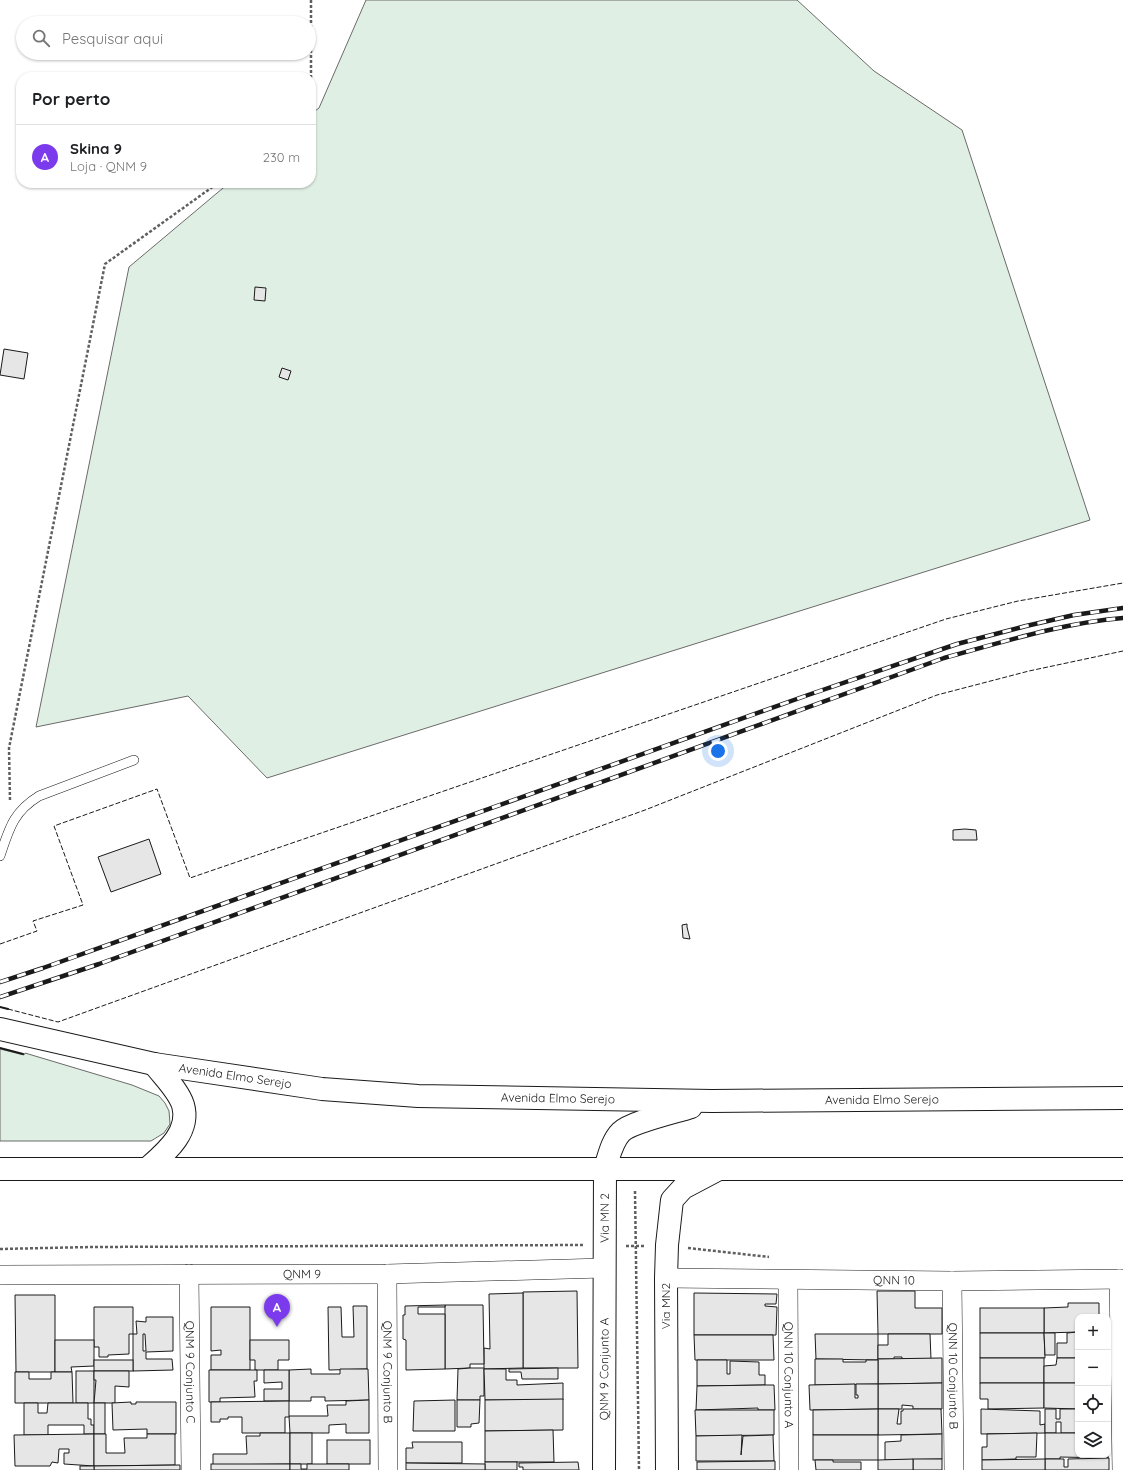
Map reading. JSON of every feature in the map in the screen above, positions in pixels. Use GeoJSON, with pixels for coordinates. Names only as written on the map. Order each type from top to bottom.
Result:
{"type":"FeatureCollection","features":[{"type":"Feature","properties":{"kind":"main road","name":"Avenida Elmo Serejo"},"geometry":{"type":"LineString","coordinates":[[0,1028],[35,1038],[154,1064],[322,1089],[418,1096],[712,1101],[1123,1098]]}},
{"type":"Feature","properties":{"kind":"main road"},"geometry":{"type":"LineString","coordinates":[[147,1169],[176,1141],[182,1127],[184,1114],[183,1105],[175,1090],[154,1064]]}},
{"type":"Feature","properties":{"kind":"main road","name":"Via MN 2"},"geometry":{"type":"LineString","coordinates":[[603,1268],[605,1168],[612,1145],[622,1130],[652,1119],[712,1101]]}},
{"type":"Feature","properties":{"kind":"main road"},"geometry":{"type":"LineString","coordinates":[[0,1169],[1123,1169]]}},
{"type":"Feature","properties":{"kind":"main road","name":"Via MN2"},"geometry":{"type":"LineString","coordinates":[[667,1470],[666,1245],[672,1200],[683,1188],[719,1169]]}},
{"type":"Feature","properties":{"kind":"main road","name":"QNM 9 Conjunto A"},"geometry":{"type":"LineString","coordinates":[[603,1268],[604,1470]]}},
{"type":"Feature","properties":{"kind":"main road"},"geometry":{"type":"LineString","coordinates":[[604,1384],[618,1470]]}},
{"type":"Feature","properties":{"kind":"street","name":"QNM 9"},"geometry":{"type":"LineString","coordinates":[[0,1276],[387,1274],[603,1268]]}},
{"type":"Feature","properties":{"kind":"street","name":"QNM 9 Conjunto C"},"geometry":{"type":"LineString","coordinates":[[189,1274],[191,1470]]}},
{"type":"Feature","properties":{"kind":"street","name":"QNM 9 Conjunto B"},"geometry":{"type":"LineString","coordinates":[[387,1274],[388,1470]]}},
{"type":"Feature","properties":{"kind":"street","name":"QNN 10"},"geometry":{"type":"LineString","coordinates":[[666,1278],[952,1281],[1121,1279]]}},
{"type":"Feature","properties":{"kind":"street"},"geometry":{"type":"LineString","coordinates":[[1121,1279],[1122,1470]]}},
{"type":"Feature","properties":{"kind":"street","name":"QNN 10 Conjunto A"},"geometry":{"type":"LineString","coordinates":[[788,1280],[789,1470]]}},
{"type":"Feature","properties":{"kind":"street","name":"QNN 10 Conjunto B"},"geometry":{"type":"LineString","coordinates":[[952,1281],[954,1470]]}},
{"type":"Feature","properties":{"kind":"lane"},"geometry":{"type":"LineString","coordinates":[[0,856],[10,825],[27,803],[39,796],[134,760]]}},
{"type":"Feature","properties":{"kind":"path"},"geometry":{"type":"LineString","coordinates":[[311,0],[311,16]]}},
{"type":"Feature","properties":{"kind":"path"},"geometry":{"type":"LineString","coordinates":[[311,60],[311,72]]}},
{"type":"Feature","properties":{"kind":"path"},"geometry":{"type":"LineString","coordinates":[[10,825],[9,748],[104,264],[211,188]]}},
{"type":"Feature","properties":{"kind":"path"},"geometry":{"type":"LineString","coordinates":[[634,1168],[637,1247],[639,1470]]}},
{"type":"Feature","properties":{"kind":"green space"},"geometry":{"type":"Polygon","coordinates":[[[366,0],[797,0],[874,71],[962,130],[1090,520],[267,778],[188,696],[36,727],[129,267],[223,188],[316,188],[316,110],[319,108],[366,0]]]}},
{"type":"Feature","properties":{"kind":"green space"},"geometry":{"type":"Polygon","coordinates":[[[0,1049],[24,1055],[25,1053],[132,1085],[159,1096],[169,1111],[170,1124],[164,1133],[151,1141],[0,1141],[0,1049]]]}},
{"type":"Feature","properties":{"kind":"building"},"geometry":{"type":"Polygon","coordinates":[[[255,287],[266,288],[265,301],[254,300],[255,287]]]}},
{"type":"Feature","properties":{"kind":"building"},"geometry":{"type":"Polygon","coordinates":[[[4,349],[28,353],[24,379],[0,375],[4,349]]]}},
{"type":"Feature","properties":{"kind":"building"},"geometry":{"type":"Polygon","coordinates":[[[282,368],[291,371],[288,380],[279,377],[282,368]]]}},
{"type":"Feature","properties":{"kind":"building"},"geometry":{"type":"Polygon","coordinates":[[[953,830],[976,830],[977,840],[953,840],[953,830]]]}},
{"type":"Feature","properties":{"kind":"building"},"geometry":{"type":"Polygon","coordinates":[[[149,839],[161,874],[111,892],[98,857],[149,839]]]}},
{"type":"Feature","properties":{"kind":"building"},"geometry":{"type":"Polygon","coordinates":[[[687,924],[690,939],[683,938],[682,925],[687,924]]]}},
{"type":"Feature","properties":{"kind":"building"},"geometry":{"type":"Polygon","coordinates":[[[577,1291],[578,1368],[523,1368],[523,1292],[577,1291]]]}},
{"type":"Feature","properties":{"kind":"building"},"geometry":{"type":"Polygon","coordinates":[[[877,1291],[915,1291],[915,1308],[942,1308],[942,1334],[878,1334],[877,1291]]]}},
{"type":"Feature","properties":{"kind":"building"},"geometry":{"type":"Polygon","coordinates":[[[523,1293],[523,1368],[484,1369],[484,1348],[490,1349],[489,1294],[523,1293]]]}},
{"type":"Feature","properties":{"kind":"building"},"geometry":{"type":"Polygon","coordinates":[[[694,1293],[777,1294],[776,1304],[765,1304],[765,1306],[777,1307],[776,1335],[694,1335],[694,1293]]]}},
{"type":"Feature","properties":{"kind":"building"},"geometry":{"type":"Polygon","coordinates":[[[15,1295],[55,1295],[55,1372],[16,1372],[15,1295]]]}},
{"type":"Feature","properties":{"kind":"building"},"geometry":{"type":"Polygon","coordinates":[[[1068,1303],[1099,1303],[1099,1314],[1075,1314],[1075,1332],[1044,1333],[1044,1308],[1068,1307],[1068,1303]]]}},
{"type":"Feature","properties":{"kind":"building"},"geometry":{"type":"Polygon","coordinates":[[[445,1305],[483,1305],[484,1364],[470,1364],[470,1368],[445,1369],[445,1305]]]}},
{"type":"Feature","properties":{"kind":"building"},"geometry":{"type":"Polygon","coordinates":[[[445,1305],[445,1307],[418,1307],[418,1314],[445,1314],[445,1369],[406,1370],[406,1340],[403,1339],[403,1315],[405,1315],[405,1306],[445,1305]]]}},
{"type":"Feature","properties":{"kind":"building"},"geometry":{"type":"Polygon","coordinates":[[[353,1306],[367,1306],[367,1369],[329,1370],[328,1307],[341,1307],[342,1337],[354,1337],[353,1306]]]}},
{"type":"Feature","properties":{"kind":"building"},"geometry":{"type":"Polygon","coordinates":[[[94,1307],[133,1307],[133,1334],[129,1334],[129,1354],[99,1357],[99,1347],[94,1347],[94,1307]]]}},
{"type":"Feature","properties":{"kind":"building"},"geometry":{"type":"Polygon","coordinates":[[[211,1307],[250,1307],[250,1370],[211,1370],[211,1355],[221,1355],[221,1350],[211,1351],[211,1307]]]}},
{"type":"Feature","properties":{"kind":"building"},"geometry":{"type":"Polygon","coordinates":[[[980,1308],[1044,1308],[1044,1333],[980,1333],[980,1308]]]}},
{"type":"Feature","properties":{"kind":"building"},"geometry":{"type":"Polygon","coordinates":[[[146,1317],[173,1317],[173,1351],[146,1352],[146,1359],[172,1359],[173,1370],[133,1371],[133,1334],[137,1334],[136,1321],[146,1322],[146,1317]],[[143,1334],[143,1351],[146,1351],[145,1334],[143,1334]]]}},
{"type":"Feature","properties":{"kind":"building"},"geometry":{"type":"Polygon","coordinates":[[[1075,1332],[1075,1358],[1057,1358],[1057,1343],[1067,1343],[1067,1333],[1075,1332]]]}},
{"type":"Feature","properties":{"kind":"building"},"geometry":{"type":"Polygon","coordinates":[[[980,1333],[1044,1333],[1045,1358],[980,1358],[980,1333]]]}},
{"type":"Feature","properties":{"kind":"building"},"geometry":{"type":"Polygon","coordinates":[[[1044,1333],[1055,1333],[1055,1355],[1045,1355],[1044,1333]]]}},
{"type":"Feature","properties":{"kind":"building"},"geometry":{"type":"Polygon","coordinates":[[[815,1334],[878,1334],[878,1360],[816,1359],[815,1334]]]}},
{"type":"Feature","properties":{"kind":"building"},"geometry":{"type":"Polygon","coordinates":[[[888,1334],[930,1334],[931,1359],[902,1359],[902,1357],[894,1357],[894,1359],[878,1359],[878,1345],[888,1345],[888,1334]]]}},
{"type":"Feature","properties":{"kind":"building"},"geometry":{"type":"Polygon","coordinates":[[[694,1335],[773,1335],[774,1360],[695,1360],[694,1335]]]}},
{"type":"Feature","properties":{"kind":"building"},"geometry":{"type":"Polygon","coordinates":[[[55,1340],[94,1340],[94,1366],[71,1367],[72,1372],[55,1372],[55,1340]]]}},
{"type":"Feature","properties":{"kind":"building"},"geometry":{"type":"Polygon","coordinates":[[[250,1340],[289,1340],[289,1360],[278,1360],[278,1370],[255,1370],[255,1360],[250,1360],[250,1340]]]}},
{"type":"Feature","properties":{"kind":"building"},"geometry":{"type":"Polygon","coordinates":[[[942,1358],[942,1383],[878,1384],[878,1359],[942,1358]]]}},
{"type":"Feature","properties":{"kind":"building"},"geometry":{"type":"Polygon","coordinates":[[[980,1358],[1044,1358],[1044,1383],[980,1383],[980,1358]]]}},
{"type":"Feature","properties":{"kind":"building"},"geometry":{"type":"Polygon","coordinates":[[[1057,1358],[1075,1358],[1075,1383],[1044,1383],[1044,1366],[1056,1365],[1057,1358]]]}},
{"type":"Feature","properties":{"kind":"building"},"geometry":{"type":"Polygon","coordinates":[[[815,1359],[843,1359],[843,1362],[866,1362],[866,1360],[878,1360],[878,1384],[815,1385],[815,1359]]]}},
{"type":"Feature","properties":{"kind":"building"},"geometry":{"type":"Polygon","coordinates":[[[94,1360],[133,1360],[133,1371],[94,1371],[94,1360]]]}},
{"type":"Feature","properties":{"kind":"building"},"geometry":{"type":"Polygon","coordinates":[[[697,1360],[727,1360],[727,1374],[730,1374],[730,1361],[759,1362],[759,1375],[765,1375],[765,1385],[697,1386],[697,1360]]]}},
{"type":"Feature","properties":{"kind":"building"},"geometry":{"type":"Polygon","coordinates":[[[484,1368],[484,1396],[480,1396],[480,1400],[457,1400],[458,1369],[484,1368]]]}},
{"type":"Feature","properties":{"kind":"building"},"geometry":{"type":"Polygon","coordinates":[[[558,1368],[558,1379],[522,1379],[521,1372],[509,1372],[509,1369],[558,1368]]]}},
{"type":"Feature","properties":{"kind":"building"},"geometry":{"type":"Polygon","coordinates":[[[311,1369],[311,1374],[340,1374],[340,1369],[368,1369],[369,1400],[325,1401],[325,1397],[311,1397],[311,1401],[289,1401],[289,1370],[311,1369]]]}},
{"type":"Feature","properties":{"kind":"building"},"geometry":{"type":"Polygon","coordinates":[[[484,1369],[506,1369],[506,1380],[517,1380],[517,1385],[563,1383],[563,1400],[485,1400],[484,1369]]]}},
{"type":"Feature","properties":{"kind":"building"},"geometry":{"type":"Polygon","coordinates":[[[209,1370],[257,1370],[257,1381],[254,1381],[255,1397],[220,1398],[220,1402],[209,1402],[209,1370]]]}},
{"type":"Feature","properties":{"kind":"building"},"geometry":{"type":"Polygon","coordinates":[[[264,1370],[289,1370],[289,1401],[264,1401],[264,1389],[282,1389],[282,1382],[264,1383],[264,1370]]]}},
{"type":"Feature","properties":{"kind":"building"},"geometry":{"type":"Polygon","coordinates":[[[76,1371],[94,1371],[94,1403],[76,1403],[76,1371]]]}},
{"type":"Feature","properties":{"kind":"building"},"geometry":{"type":"Polygon","coordinates":[[[94,1371],[129,1371],[129,1387],[115,1386],[115,1403],[94,1403],[96,1380],[94,1380],[94,1371]]]}},
{"type":"Feature","properties":{"kind":"building"},"geometry":{"type":"Polygon","coordinates":[[[15,1372],[29,1372],[29,1379],[51,1379],[51,1372],[72,1372],[73,1403],[15,1403],[15,1372]]]}},
{"type":"Feature","properties":{"kind":"building"},"geometry":{"type":"Polygon","coordinates":[[[942,1383],[942,1409],[913,1409],[913,1406],[902,1405],[902,1409],[878,1409],[878,1384],[942,1383]]]}},
{"type":"Feature","properties":{"kind":"building"},"geometry":{"type":"Polygon","coordinates":[[[980,1383],[1044,1383],[1044,1408],[988,1409],[988,1399],[980,1399],[980,1383]]]}},
{"type":"Feature","properties":{"kind":"building"},"geometry":{"type":"Polygon","coordinates":[[[1044,1383],[1075,1383],[1075,1409],[1044,1408],[1044,1383]]]}},
{"type":"Feature","properties":{"kind":"building"},"geometry":{"type":"Polygon","coordinates":[[[855,1384],[855,1398],[858,1398],[858,1395],[856,1395],[856,1384],[878,1384],[878,1409],[810,1410],[809,1385],[855,1384]]]}},
{"type":"Feature","properties":{"kind":"building"},"geometry":{"type":"Polygon","coordinates":[[[774,1385],[775,1410],[758,1410],[758,1408],[696,1410],[697,1386],[774,1385]]]}},
{"type":"Feature","properties":{"kind":"building"},"geometry":{"type":"Polygon","coordinates":[[[563,1399],[563,1430],[485,1431],[485,1400],[563,1399]]]}},
{"type":"Feature","properties":{"kind":"building"},"geometry":{"type":"Polygon","coordinates":[[[369,1400],[369,1433],[346,1433],[346,1424],[329,1425],[329,1433],[290,1433],[289,1416],[328,1416],[327,1405],[346,1405],[346,1401],[369,1400]]]}},
{"type":"Feature","properties":{"kind":"building"},"geometry":{"type":"Polygon","coordinates":[[[455,1400],[455,1431],[413,1431],[414,1401],[455,1400]]]}},
{"type":"Feature","properties":{"kind":"building"},"geometry":{"type":"Polygon","coordinates":[[[457,1400],[480,1400],[479,1423],[471,1424],[471,1427],[457,1427],[457,1400]]]}},
{"type":"Feature","properties":{"kind":"building"},"geometry":{"type":"Polygon","coordinates":[[[289,1401],[289,1417],[285,1417],[285,1433],[242,1433],[242,1417],[228,1417],[228,1419],[220,1419],[220,1422],[211,1422],[211,1402],[289,1401]]]}},
{"type":"Feature","properties":{"kind":"building"},"geometry":{"type":"Polygon","coordinates":[[[131,1402],[131,1404],[136,1404],[136,1402],[176,1402],[176,1434],[147,1434],[147,1429],[113,1430],[112,1403],[131,1402]]]}},
{"type":"Feature","properties":{"kind":"building"},"geometry":{"type":"Polygon","coordinates":[[[24,1403],[38,1403],[38,1413],[47,1413],[48,1403],[88,1403],[88,1419],[91,1419],[91,1425],[94,1425],[94,1434],[84,1434],[84,1425],[48,1425],[48,1435],[24,1435],[24,1403]]]}},
{"type":"Feature","properties":{"kind":"building"},"geometry":{"type":"Polygon","coordinates":[[[94,1403],[105,1403],[105,1434],[94,1434],[94,1403]]]}},
{"type":"Feature","properties":{"kind":"building"},"geometry":{"type":"Polygon","coordinates":[[[878,1409],[899,1409],[897,1424],[901,1424],[901,1411],[903,1411],[903,1409],[941,1409],[942,1434],[878,1435],[878,1409]]]}},
{"type":"Feature","properties":{"kind":"building"},"geometry":{"type":"Polygon","coordinates":[[[878,1409],[878,1435],[813,1435],[813,1410],[878,1409]]]}},
{"type":"Feature","properties":{"kind":"building"},"geometry":{"type":"Polygon","coordinates":[[[981,1409],[1040,1411],[1040,1425],[1045,1424],[1045,1433],[981,1434],[981,1409]]]}},
{"type":"Feature","properties":{"kind":"building"},"geometry":{"type":"Polygon","coordinates":[[[1045,1409],[1056,1409],[1056,1419],[1060,1419],[1060,1409],[1075,1409],[1075,1433],[1061,1433],[1061,1422],[1056,1422],[1056,1433],[1045,1433],[1045,1409]]]}},
{"type":"Feature","properties":{"kind":"building"},"geometry":{"type":"Polygon","coordinates":[[[695,1410],[774,1410],[774,1435],[696,1436],[695,1410]]]}},
{"type":"Feature","properties":{"kind":"building"},"geometry":{"type":"Polygon","coordinates":[[[553,1430],[554,1462],[485,1462],[485,1431],[553,1430]]]}},
{"type":"Feature","properties":{"kind":"building"},"geometry":{"type":"Polygon","coordinates":[[[260,1433],[290,1433],[290,1464],[213,1465],[213,1454],[247,1454],[246,1436],[260,1436],[260,1433]]]}},
{"type":"Feature","properties":{"kind":"building"},"geometry":{"type":"Polygon","coordinates":[[[290,1433],[312,1433],[312,1464],[290,1464],[290,1433]]]}},
{"type":"Feature","properties":{"kind":"building"},"geometry":{"type":"Polygon","coordinates":[[[1037,1433],[1036,1457],[982,1460],[982,1447],[987,1447],[987,1434],[1037,1433]]]}},
{"type":"Feature","properties":{"kind":"building"},"geometry":{"type":"Polygon","coordinates":[[[1045,1433],[1075,1433],[1075,1457],[1045,1459],[1045,1433]]]}},
{"type":"Feature","properties":{"kind":"building"},"geometry":{"type":"Polygon","coordinates":[[[94,1434],[94,1466],[64,1464],[64,1453],[69,1453],[69,1449],[59,1449],[58,1463],[52,1462],[50,1466],[15,1466],[14,1435],[94,1434]]]}},
{"type":"Feature","properties":{"kind":"building"},"geometry":{"type":"Polygon","coordinates":[[[94,1434],[106,1434],[106,1453],[125,1453],[124,1438],[147,1438],[147,1434],[175,1434],[175,1465],[94,1466],[94,1434]]]}},
{"type":"Feature","properties":{"kind":"building"},"geometry":{"type":"Polygon","coordinates":[[[942,1434],[942,1459],[885,1460],[885,1442],[901,1441],[901,1435],[942,1434]]]}},
{"type":"Feature","properties":{"kind":"building"},"geometry":{"type":"Polygon","coordinates":[[[742,1435],[741,1455],[743,1436],[773,1435],[774,1461],[696,1461],[696,1436],[742,1435]]]}},
{"type":"Feature","properties":{"kind":"building"},"geometry":{"type":"Polygon","coordinates":[[[813,1435],[878,1435],[878,1460],[813,1460],[813,1435]]]}},
{"type":"Feature","properties":{"kind":"building"},"geometry":{"type":"Polygon","coordinates":[[[327,1440],[370,1440],[370,1464],[327,1464],[327,1440]]]}},
{"type":"Feature","properties":{"kind":"building"},"geometry":{"type":"Polygon","coordinates":[[[412,1442],[462,1442],[462,1463],[406,1463],[406,1448],[413,1448],[412,1442]]]}},
{"type":"Feature","properties":{"kind":"building"},"geometry":{"type":"Polygon","coordinates":[[[1109,1458],[1109,1470],[1045,1470],[1045,1459],[1064,1459],[1064,1467],[1068,1467],[1068,1459],[1109,1458]]]}},
{"type":"Feature","properties":{"kind":"building"},"geometry":{"type":"Polygon","coordinates":[[[913,1459],[942,1459],[942,1470],[913,1470],[913,1459]]]}},
{"type":"Feature","properties":{"kind":"building"},"geometry":{"type":"Polygon","coordinates":[[[913,1459],[913,1470],[878,1470],[878,1460],[913,1459]]]}},
{"type":"Feature","properties":{"kind":"building"},"geometry":{"type":"Polygon","coordinates":[[[1045,1459],[1045,1470],[982,1470],[982,1460],[1045,1459]]]}},
{"type":"Feature","properties":{"kind":"building"},"geometry":{"type":"Polygon","coordinates":[[[815,1460],[833,1460],[833,1462],[861,1462],[861,1470],[816,1470],[815,1460]]]}},
{"type":"Feature","properties":{"kind":"building"},"geometry":{"type":"Polygon","coordinates":[[[775,1461],[775,1470],[697,1470],[697,1462],[775,1461]]]}},
{"type":"Feature","properties":{"kind":"building"},"geometry":{"type":"Polygon","coordinates":[[[485,1462],[517,1462],[517,1470],[485,1470],[485,1462]]]}},
{"type":"Feature","properties":{"kind":"building"},"geometry":{"type":"Polygon","coordinates":[[[578,1462],[579,1470],[523,1470],[523,1467],[519,1467],[519,1463],[578,1462]]]}},
{"type":"Feature","properties":{"kind":"building"},"geometry":{"type":"Polygon","coordinates":[[[406,1463],[485,1464],[485,1470],[406,1470],[406,1463]]]}},
{"type":"Feature","properties":{"kind":"building"},"geometry":{"type":"Polygon","coordinates":[[[211,1464],[290,1464],[290,1470],[211,1470],[211,1464]]]}},
{"type":"Feature","properties":{"kind":"building"},"geometry":{"type":"Polygon","coordinates":[[[290,1464],[301,1464],[301,1469],[307,1469],[307,1464],[349,1464],[349,1470],[290,1470],[290,1464]]]}},
{"type":"Feature","properties":{"kind":"building"},"geometry":{"type":"Polygon","coordinates":[[[180,1465],[180,1470],[94,1470],[94,1466],[180,1465]]]}},
{"type":"Feature","properties":{"kind":"building"},"geometry":{"type":"Polygon","coordinates":[[[80,1466],[94,1466],[94,1470],[80,1470],[80,1466]]]}},
{"type":"Feature","properties":{"kind":"railway"},"geometry":{"type":"LineString","coordinates":[[0,982],[43,968],[808,695],[957,644],[1074,615],[1123,608]]}},
{"type":"Feature","properties":{"kind":"railway"},"geometry":{"type":"LineString","coordinates":[[0,997],[99,964],[944,658],[1055,629],[1100,620],[1123,618]]}},
{"type":"Feature","properties":{"kind":"fence"},"geometry":{"type":"LineString","coordinates":[[0,944],[37,931],[33,921],[83,905],[54,826],[157,789],[190,878],[946,619],[1018,601],[1123,583]]}},
{"type":"Feature","properties":{"kind":"fence"},"geometry":{"type":"LineString","coordinates":[[8,1009],[58,1022],[645,810],[937,695],[1029,671],[1123,651]]}},
{"type":"Feature","properties":{"kind":"wall"},"geometry":{"type":"LineString","coordinates":[[0,1007],[8,1009]]}},
{"type":"Feature","properties":{"kind":"wall"},"geometry":{"type":"LineString","coordinates":[[0,1048],[23,1054]]}},
{"type":"Feature","properties":{"kind":"place","name":"Skina 9"},"geometry":{"type":"Point","coordinates":[277,1327]}}]}
